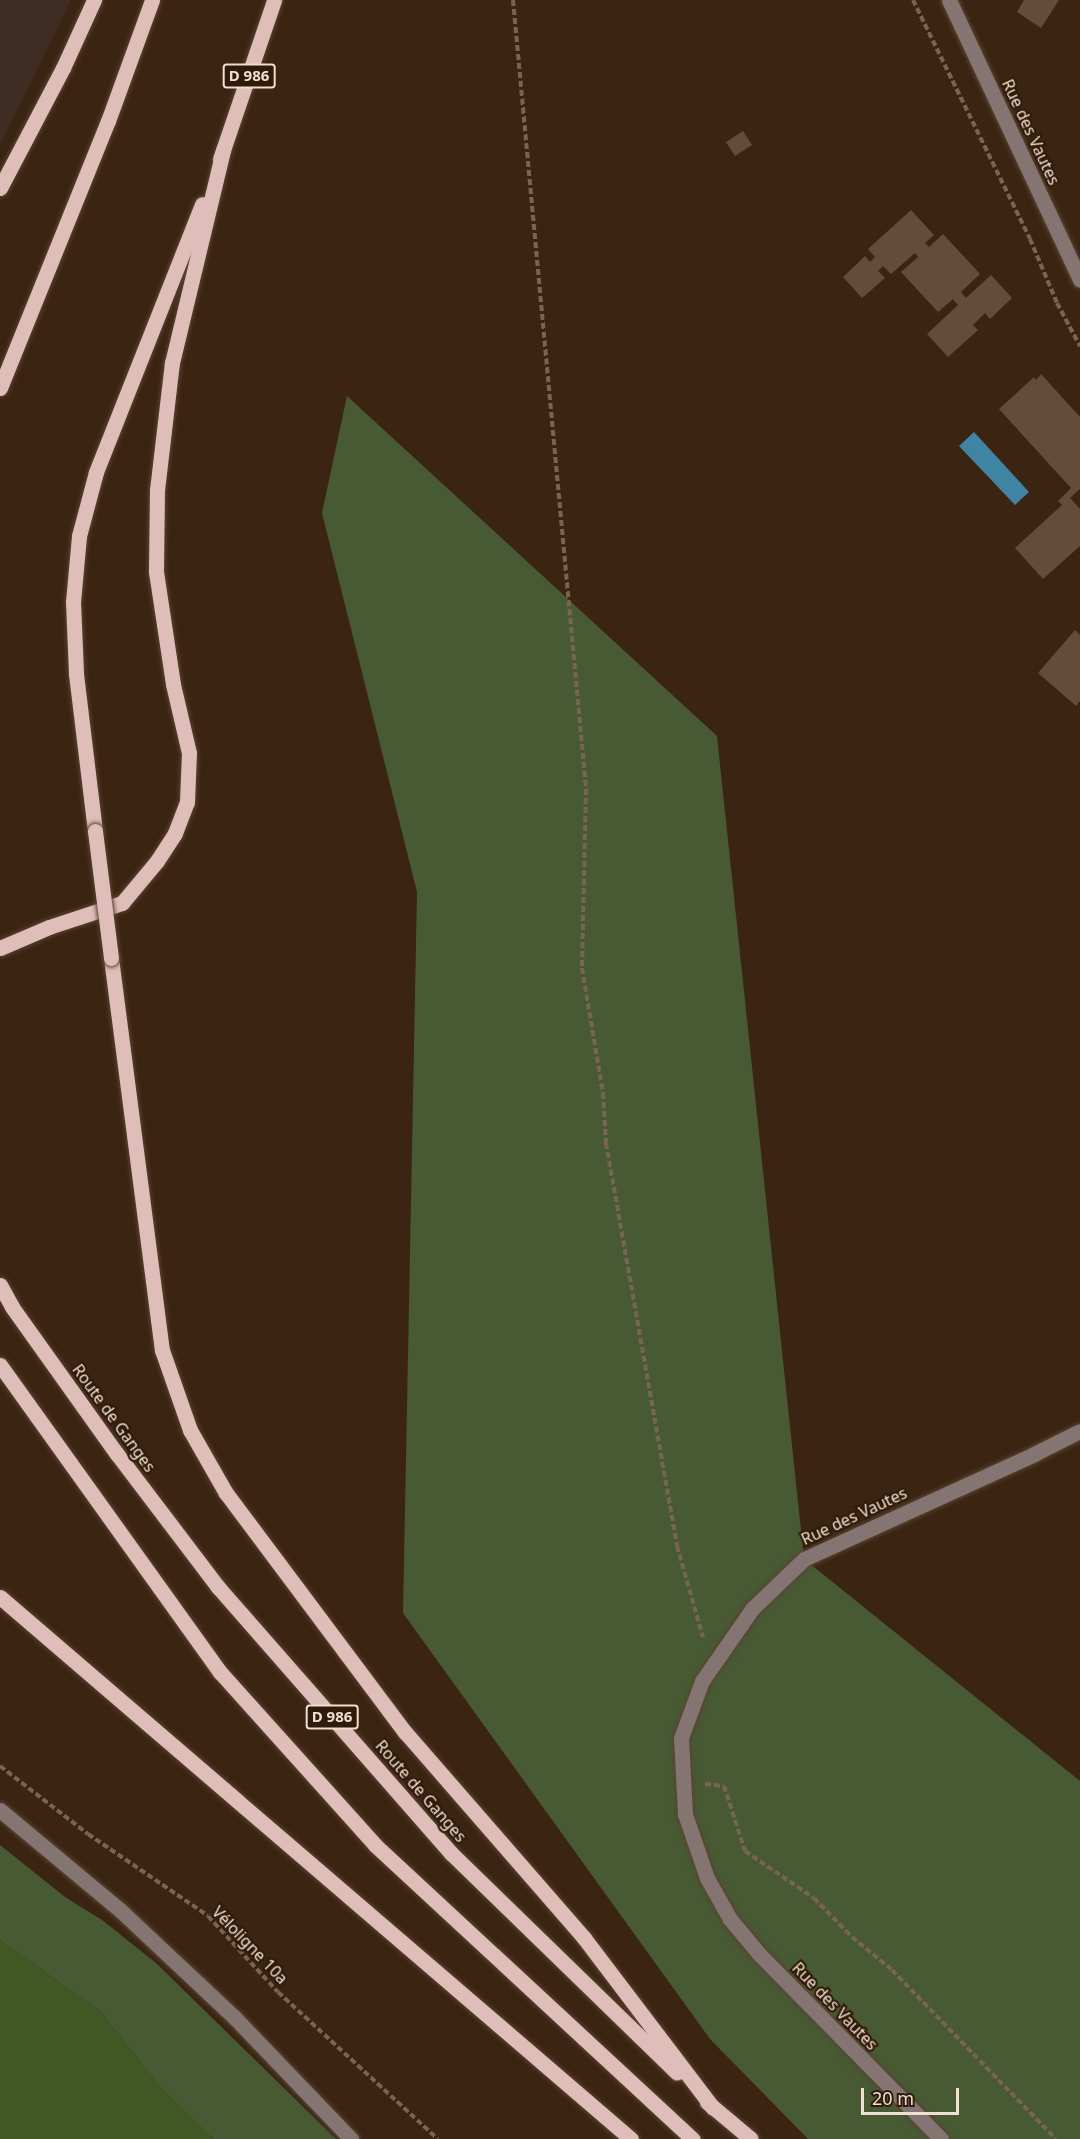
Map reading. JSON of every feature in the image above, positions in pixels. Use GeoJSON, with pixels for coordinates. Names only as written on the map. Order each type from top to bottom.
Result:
{"type":"FeatureCollection","features":[{"type":"Feature","properties":{"kind":"main road"},"geometry":{"type":"LineString","coordinates":[[0,188],[63,68],[94,0]]}},
{"type":"Feature","properties":{"kind":"main road"},"geometry":{"type":"LineString","coordinates":[[0,388],[108,121],[152,0]]}},
{"type":"Feature","properties":{"kind":"main road","name":"D 986"},"geometry":{"type":"LineString","coordinates":[[223,151],[274,0]]}},
{"type":"Feature","properties":{"kind":"main road"},"geometry":{"type":"LineString","coordinates":[[223,151],[96,472],[79,536],[73,602],[76,673],[162,1350],[190,1430],[226,1492],[405,1732],[584,1938],[713,2108]]}},
{"type":"Feature","properties":{"kind":"main road"},"geometry":{"type":"LineString","coordinates":[[0,948],[49,927],[122,903],[169,843],[187,802],[189,753],[174,684],[156,571],[157,489],[172,363],[223,151]]}},
{"type":"Feature","properties":{"kind":"main road","name":"Route de Ganges"},"geometry":{"type":"LineString","coordinates":[[0,1285],[12,1307],[117,1455],[226,1595],[451,1853],[713,2108],[751,2139]]}},
{"type":"Feature","properties":{"kind":"main road"},"geometry":{"type":"LineString","coordinates":[[0,1365],[220,1672],[375,1845],[693,2139]]}},
{"type":"Feature","properties":{"kind":"main road"},"geometry":{"type":"LineString","coordinates":[[0,1597],[631,2139]]}},
{"type":"Feature","properties":{"kind":"street","name":"Rue des Vautes"},"geometry":{"type":"LineString","coordinates":[[949,0],[1080,280]]}},
{"type":"Feature","properties":{"kind":"street","name":"Rue des Vautes"},"geometry":{"type":"LineString","coordinates":[[941,2139],[760,1955],[730,1919],[707,1878],[685,1814],[681,1738],[702,1681],[712,1666],[752,1609],[804,1559],[1034,1455],[1080,1431]]}},
{"type":"Feature","properties":{"kind":"street"},"geometry":{"type":"LineString","coordinates":[[0,1810],[129,1918],[235,2018],[351,2139]]}},
{"type":"Feature","properties":{"kind":"path"},"geometry":{"type":"LineString","coordinates":[[913,0],[1015,207],[1057,303],[1080,346]]}},
{"type":"Feature","properties":{"kind":"path"},"geometry":{"type":"LineString","coordinates":[[514,1],[586,789],[582,968],[603,1093],[606,1143],[677,1546],[712,1666]]}},
{"type":"Feature","properties":{"kind":"path","name":"Véloligne 10a"},"geometry":{"type":"LineString","coordinates":[[0,1766],[88,1834],[208,1916],[278,1992],[438,2139]]}},
{"type":"Feature","properties":{"kind":"path"},"geometry":{"type":"LineString","coordinates":[[683,1782],[724,1786],[745,1851],[814,1898],[852,1938],[892,1970],[1056,2139]]}},
{"type":"Feature","properties":{"kind":"shaded area"},"geometry":{"type":"Polygon","coordinates":[[[0,0],[71,0],[0,145],[0,0]]]}},
{"type":"Feature","properties":{"kind":"green space"},"geometry":{"type":"Polygon","coordinates":[[[347,396],[717,736],[804,1559],[1080,1781],[1080,2139],[808,2139],[710,2039],[403,1613],[417,892],[322,513],[347,396]]]}},
{"type":"Feature","properties":{"kind":"green space"},"geometry":{"type":"Polygon","coordinates":[[[0,1845],[65,1897],[102,1920],[156,1963],[336,2139],[213,2139],[157,2084],[102,2013],[0,1940],[0,1845]]]}},
{"type":"Feature","properties":{"kind":"green space"},"geometry":{"type":"Polygon","coordinates":[[[0,1940],[102,2013],[157,2084],[213,2139],[0,2139],[0,1940]]]}},
{"type":"Feature","properties":{"kind":"water"},"geometry":{"type":"Polygon","coordinates":[[[974,432],[1029,492],[1015,505],[959,446],[974,432]]]}},
{"type":"Feature","properties":{"kind":"building"},"geometry":{"type":"Polygon","coordinates":[[[1024,0],[1059,0],[1041,28],[1017,12],[1024,0]]]}},
{"type":"Feature","properties":{"kind":"building"},"geometry":{"type":"Polygon","coordinates":[[[743,131],[752,145],[735,156],[726,142],[743,131]]]}},
{"type":"Feature","properties":{"kind":"building"},"geometry":{"type":"Polygon","coordinates":[[[911,210],[934,235],[925,243],[929,247],[943,234],[980,274],[961,292],[966,298],[991,275],[1012,298],[990,319],[985,313],[973,325],[978,330],[948,357],[927,334],[958,305],[953,299],[938,312],[901,272],[918,257],[915,253],[891,274],[883,266],[878,271],[885,278],[862,298],[843,277],[865,256],[870,262],[875,257],[868,249],[911,210]]]}},
{"type":"Feature","properties":{"kind":"building"},"geometry":{"type":"Polygon","coordinates":[[[1041,374],[1080,417],[1080,489],[1070,498],[1080,509],[1080,546],[1043,579],[1015,548],[1062,505],[1058,501],[1071,488],[999,409],[1034,377],[1036,380],[1041,374]]]}},
{"type":"Feature","properties":{"kind":"building"},"geometry":{"type":"Polygon","coordinates":[[[1075,630],[1080,635],[1080,701],[1076,706],[1038,673],[1075,630]]]}}]}
